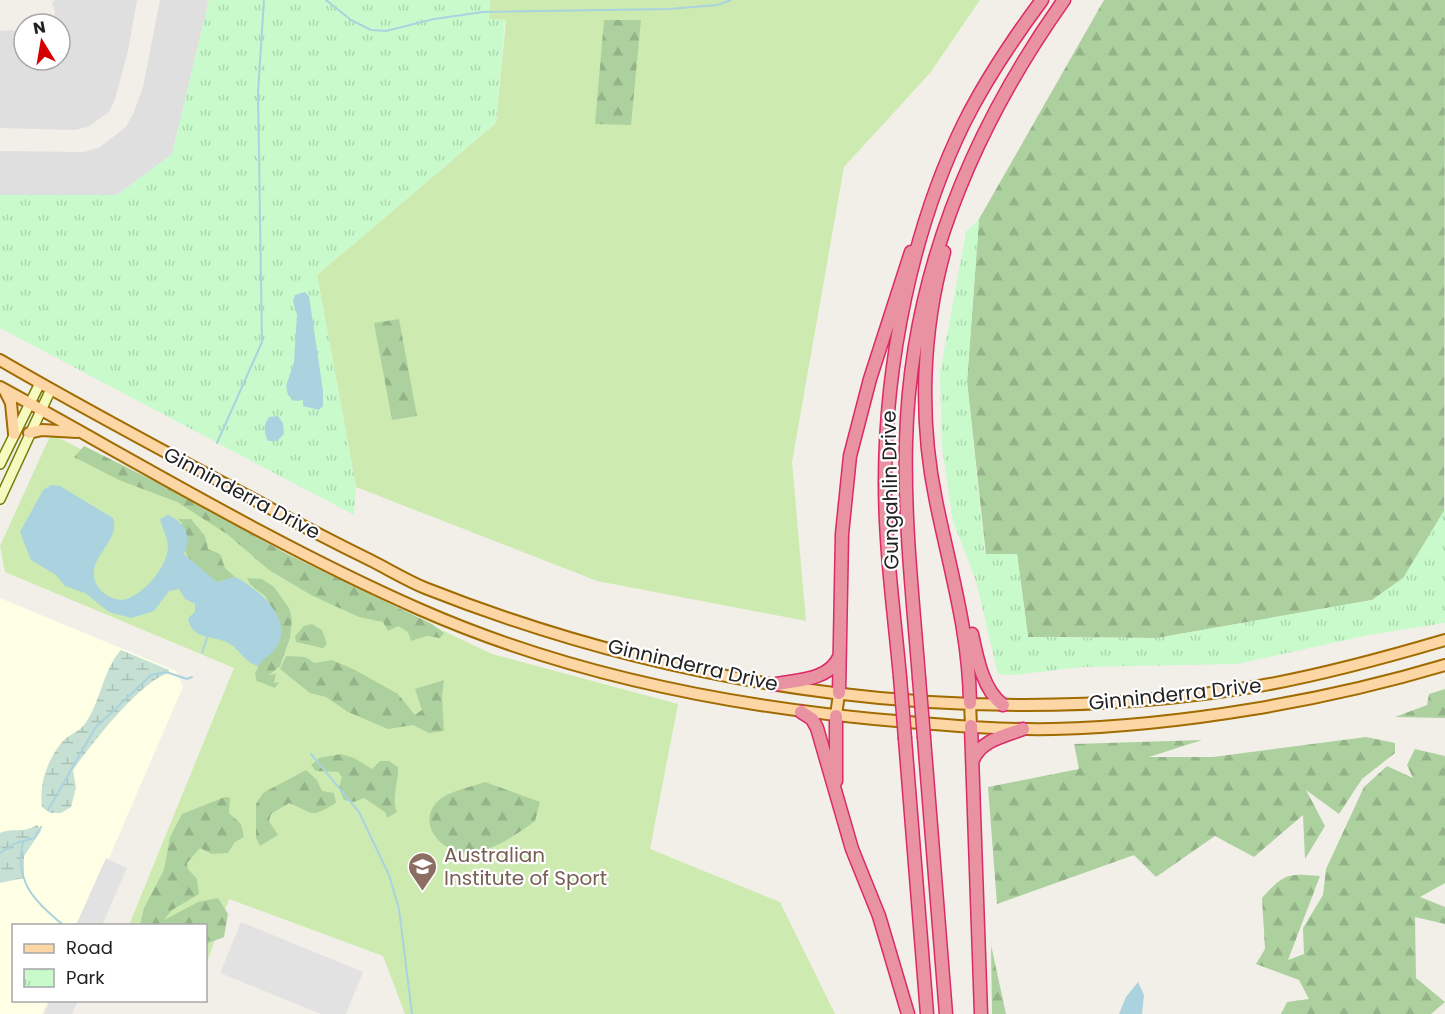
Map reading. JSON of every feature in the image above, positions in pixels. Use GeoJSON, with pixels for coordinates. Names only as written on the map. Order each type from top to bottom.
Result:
{"type":"FeatureCollection","features":[{"type":"Feature","properties":{"kind":"highway","name":"Gungahlin Drive"},"geometry":{"type":"LineString","coordinates":[[927,1014],[885,481],[895,361],[924,221],[964,123],[1003,55],[1042,0]]}},
{"type":"Feature","properties":{"kind":"highway","name":"Gungahlin Drive"},"geometry":{"type":"LineString","coordinates":[[946,1014],[907,519],[908,403],[919,326],[932,265],[968,167],[1009,82],[1065,0]]}},
{"type":"Feature","properties":{"kind":"highway"},"geometry":{"type":"LineString","coordinates":[[968,167],[937,284],[925,383],[929,462],[955,578],[968,650],[970,703]]}},
{"type":"Feature","properties":{"kind":"highway"},"geometry":{"type":"LineString","coordinates":[[839,693],[843,524],[850,456],[859,416],[891,310],[924,221]]}},
{"type":"Feature","properties":{"kind":"highway"},"geometry":{"type":"LineString","coordinates":[[955,578],[964,596],[985,681],[993,698],[1003,705]]}},
{"type":"Feature","properties":{"kind":"highway"},"geometry":{"type":"LineString","coordinates":[[772,685],[807,679],[828,671],[836,665],[840,654]]}},
{"type":"Feature","properties":{"kind":"highway"},"geometry":{"type":"LineString","coordinates":[[801,712],[812,719],[817,728],[838,806],[892,953],[908,1014]]}},
{"type":"Feature","properties":{"kind":"highway"},"geometry":{"type":"LineString","coordinates":[[836,716],[835,759],[838,806]]}},
{"type":"Feature","properties":{"kind":"highway"},"geometry":{"type":"LineString","coordinates":[[971,726],[981,1014]]}},
{"type":"Feature","properties":{"kind":"highway"},"geometry":{"type":"LineString","coordinates":[[972,762],[977,750],[984,745],[1023,729]]}},
{"type":"Feature","properties":{"kind":"main road","name":"Ginninderra Drive"},"geometry":{"type":"LineString","coordinates":[[0,360],[305,527],[422,587],[545,630],[666,663],[772,685],[839,693],[1003,705],[1145,700],[1259,686],[1371,662],[1445,640]]}},
{"type":"Feature","properties":{"kind":"main road","name":"Ginninderra Drive"},"geometry":{"type":"LineString","coordinates":[[2,388],[294,551],[464,627],[537,654],[652,686],[836,716],[971,726],[1056,729],[1205,716],[1330,693],[1445,665]]}},
{"type":"Feature","properties":{"kind":"main road"},"geometry":{"type":"LineString","coordinates":[[2,388],[11,404],[14,434]]}},
{"type":"Feature","properties":{"kind":"main road"},"geometry":{"type":"LineString","coordinates":[[29,433],[42,429],[81,433]]}},
{"type":"Feature","properties":{"kind":"main road"},"geometry":{"type":"LineString","coordinates":[[836,716],[839,693]]}},
{"type":"Feature","properties":{"kind":"main road"},"geometry":{"type":"LineString","coordinates":[[970,703],[971,726]]}},
{"type":"Feature","properties":{"kind":"street"},"geometry":{"type":"LineString","coordinates":[[0,464],[40,383]]}},
{"type":"Feature","properties":{"kind":"street"},"geometry":{"type":"LineString","coordinates":[[0,499],[51,389]]}},
{"type":"Feature","properties":{"kind":"shaded area"},"geometry":{"type":"Polygon","coordinates":[[[55,0],[137,0],[128,51],[115,99],[109,112],[88,127],[74,130],[0,128],[0,31],[12,30],[12,72],[72,72],[72,12],[55,12],[52,2],[55,0]]]}},
{"type":"Feature","properties":{"kind":"shaded area"},"geometry":{"type":"Polygon","coordinates":[[[160,0],[209,0],[172,154],[117,195],[0,195],[0,151],[84,152],[100,147],[126,127],[143,87],[160,0]]]}},
{"type":"Feature","properties":{"kind":"shaded area"},"geometry":{"type":"Polygon","coordinates":[[[0,598],[176,671],[183,687],[80,924],[12,924],[12,1002],[48,1002],[42,1014],[0,1014],[0,598]]]}},
{"type":"Feature","properties":{"kind":"shaded area"},"geometry":{"type":"Polygon","coordinates":[[[106,858],[127,868],[102,924],[76,924],[106,858]]]}},
{"type":"Feature","properties":{"kind":"shaded area"},"geometry":{"type":"Polygon","coordinates":[[[241,922],[363,972],[346,1014],[321,1014],[220,973],[241,922]]]}},
{"type":"Feature","properties":{"kind":"shaded area"},"geometry":{"type":"Polygon","coordinates":[[[49,1002],[78,1002],[72,1014],[44,1014],[49,1002]]]}},
{"type":"Feature","properties":{"kind":"green space"},"geometry":{"type":"Polygon","coordinates":[[[209,0],[490,0],[489,19],[505,20],[496,123],[317,275],[356,487],[354,515],[0,328],[0,195],[117,195],[172,154],[209,0]]]}},
{"type":"Feature","properties":{"kind":"green space"},"geometry":{"type":"Polygon","coordinates":[[[490,0],[980,0],[930,73],[844,167],[792,462],[806,621],[597,581],[356,487],[317,275],[496,123],[506,20],[489,19],[490,0]]]}},
{"type":"Feature","properties":{"kind":"green space"},"geometry":{"type":"Polygon","coordinates":[[[1104,0],[1445,0],[1444,551],[1372,600],[1157,638],[1028,637],[1017,554],[986,555],[967,381],[979,219],[1104,0]]]}},
{"type":"Feature","properties":{"kind":"green space"},"geometry":{"type":"Polygon","coordinates":[[[604,20],[641,20],[631,125],[595,124],[604,20]]]}},
{"type":"Feature","properties":{"kind":"green space"},"geometry":{"type":"Polygon","coordinates":[[[979,219],[967,381],[985,554],[1017,554],[1028,637],[1157,638],[1372,600],[1403,578],[1445,509],[1445,623],[1369,635],[1237,664],[1081,667],[1013,675],[998,674],[976,581],[953,521],[942,446],[940,373],[966,232],[979,219]]]}},
{"type":"Feature","properties":{"kind":"green space"},"geometry":{"type":"Polygon","coordinates":[[[399,319],[417,416],[392,420],[374,323],[399,319]]]}},
{"type":"Feature","properties":{"kind":"green space"},"geometry":{"type":"Polygon","coordinates":[[[51,434],[368,595],[492,654],[678,704],[650,849],[780,902],[835,1014],[405,1014],[383,956],[229,899],[207,962],[207,924],[129,924],[234,668],[5,572],[0,546],[51,434]]]}},
{"type":"Feature","properties":{"kind":"green space"},"geometry":{"type":"Polygon","coordinates":[[[84,446],[182,495],[287,554],[432,624],[444,633],[440,638],[427,636],[411,641],[408,632],[398,626],[388,631],[383,622],[359,617],[311,595],[269,570],[227,534],[177,502],[119,480],[74,457],[84,446]]]}},
{"type":"Feature","properties":{"kind":"green space"},"geometry":{"type":"Polygon","coordinates":[[[178,519],[191,519],[205,536],[208,549],[220,554],[225,568],[235,577],[217,582],[193,563],[186,553],[182,523],[178,519]]]}},
{"type":"Feature","properties":{"kind":"green space"},"geometry":{"type":"Polygon","coordinates":[[[247,578],[262,579],[274,587],[289,608],[292,619],[290,638],[280,666],[269,675],[276,674],[274,683],[279,682],[275,688],[257,681],[255,674],[262,658],[269,655],[278,619],[265,596],[250,584],[247,578]]]}},
{"type":"Feature","properties":{"kind":"green space"},"geometry":{"type":"Polygon","coordinates":[[[312,624],[322,630],[327,644],[323,648],[296,642],[295,636],[304,626],[312,624]]]}},
{"type":"Feature","properties":{"kind":"green space"},"geometry":{"type":"Polygon","coordinates":[[[121,650],[169,670],[169,673],[157,678],[144,688],[104,730],[73,770],[76,788],[71,807],[61,813],[50,813],[42,807],[41,798],[48,765],[62,742],[82,727],[90,716],[110,667],[121,650]]]}},
{"type":"Feature","properties":{"kind":"green space"},"geometry":{"type":"Polygon","coordinates":[[[286,656],[305,657],[315,663],[332,660],[355,670],[398,694],[415,715],[422,710],[415,689],[444,680],[442,697],[444,731],[429,733],[413,725],[388,729],[348,712],[326,697],[310,693],[280,669],[286,656]]]}},
{"type":"Feature","properties":{"kind":"green space"},"geometry":{"type":"Polygon","coordinates":[[[1445,689],[1445,718],[1395,717],[1427,705],[1429,694],[1445,689]]]}},
{"type":"Feature","properties":{"kind":"green space"},"geometry":{"type":"Polygon","coordinates":[[[1366,737],[1395,743],[1395,753],[1362,779],[1339,814],[1306,790],[1325,826],[1305,859],[1303,815],[1254,857],[1215,836],[1156,877],[1134,855],[997,904],[988,787],[1079,769],[1074,744],[1202,740],[1149,757],[1213,757],[1366,737]]]}},
{"type":"Feature","properties":{"kind":"green space"},"geometry":{"type":"Polygon","coordinates":[[[1415,749],[1445,756],[1445,883],[1420,897],[1445,907],[1445,924],[1415,917],[1416,978],[1445,1002],[1431,1014],[1281,1014],[1287,1002],[1309,999],[1299,980],[1256,964],[1265,949],[1262,898],[1287,876],[1320,876],[1288,960],[1304,954],[1303,928],[1323,895],[1326,869],[1364,787],[1387,766],[1413,778],[1407,765],[1415,749]]]}},
{"type":"Feature","properties":{"kind":"green space"},"geometry":{"type":"Polygon","coordinates":[[[341,754],[354,758],[372,769],[380,761],[389,761],[398,767],[395,802],[397,812],[387,818],[385,812],[364,798],[354,802],[344,800],[339,788],[342,777],[338,772],[316,771],[311,765],[319,758],[341,754]]]}},
{"type":"Feature","properties":{"kind":"green space"},"geometry":{"type":"Polygon","coordinates":[[[306,770],[317,780],[322,791],[334,793],[336,803],[312,813],[289,803],[271,814],[269,821],[278,835],[260,846],[256,838],[256,804],[263,793],[306,770]]]}},
{"type":"Feature","properties":{"kind":"green space"},"geometry":{"type":"Polygon","coordinates":[[[485,782],[540,802],[535,821],[486,850],[459,852],[441,843],[435,836],[429,819],[438,801],[460,790],[485,782]]]}},
{"type":"Feature","properties":{"kind":"green space"},"geometry":{"type":"Polygon","coordinates":[[[225,797],[230,798],[229,813],[241,824],[244,837],[235,842],[228,853],[212,854],[200,848],[187,863],[188,869],[197,879],[199,894],[172,910],[164,920],[198,902],[218,898],[228,914],[224,937],[207,944],[207,924],[140,924],[144,908],[164,870],[170,837],[182,814],[225,797]]]}},
{"type":"Feature","properties":{"kind":"green space"},"geometry":{"type":"Polygon","coordinates":[[[37,825],[41,831],[24,856],[24,878],[0,883],[0,833],[37,825]]]}},
{"type":"Feature","properties":{"kind":"green space"},"geometry":{"type":"Polygon","coordinates":[[[991,945],[1006,1014],[992,1014],[991,945]]]}},
{"type":"Feature","properties":{"kind":"water"},"geometry":{"type":"Polygon","coordinates":[[[305,292],[309,296],[323,391],[323,406],[319,410],[303,406],[303,400],[295,401],[288,395],[286,386],[294,362],[297,315],[293,301],[295,295],[305,292]]]}},
{"type":"Feature","properties":{"kind":"water"},"geometry":{"type":"Polygon","coordinates":[[[278,416],[283,423],[284,434],[277,441],[268,441],[265,432],[266,423],[269,417],[278,416]]]}},
{"type":"Feature","properties":{"kind":"water"},"geometry":{"type":"Polygon","coordinates":[[[51,485],[60,486],[113,518],[112,536],[94,568],[94,577],[98,587],[106,594],[122,600],[130,598],[152,580],[167,555],[168,544],[160,519],[168,515],[179,522],[185,530],[187,541],[184,554],[217,582],[235,577],[254,589],[271,606],[281,625],[281,636],[275,649],[259,666],[254,665],[230,644],[194,631],[188,618],[195,612],[195,604],[185,599],[179,589],[169,591],[154,611],[131,618],[109,612],[85,593],[65,586],[56,575],[31,560],[20,532],[43,490],[51,485]]]}},
{"type":"Feature","properties":{"kind":"water"},"geometry":{"type":"Polygon","coordinates":[[[1138,982],[1144,995],[1142,1014],[1119,1014],[1126,997],[1138,982]]]}},
{"type":"Feature","properties":{"kind":"waterway"},"geometry":{"type":"LineString","coordinates":[[217,443],[262,342],[258,93],[264,0]]}},
{"type":"Feature","properties":{"kind":"waterway"},"geometry":{"type":"LineString","coordinates":[[326,0],[351,20],[371,30],[386,31],[434,19],[483,12],[669,9],[717,5],[731,0]]}},
{"type":"Feature","properties":{"kind":"waterway"},"geometry":{"type":"LineString","coordinates":[[202,653],[207,638]]}},
{"type":"Feature","properties":{"kind":"waterway"},"geometry":{"type":"LineString","coordinates":[[48,810],[95,728],[151,675],[166,672],[187,679],[192,677]]}},
{"type":"Feature","properties":{"kind":"waterway"},"geometry":{"type":"LineString","coordinates":[[311,754],[359,812],[389,875],[399,909],[412,1014]]}},
{"type":"Feature","properties":{"kind":"waterway"},"geometry":{"type":"LineString","coordinates":[[0,853],[16,843],[34,838],[41,827]]}},
{"type":"Feature","properties":{"kind":"waterway"},"geometry":{"type":"LineString","coordinates":[[23,842],[21,868],[24,879],[35,898],[62,924]]}},
{"type":"Feature","properties":{"kind":"place","name":"Australian Institute of Sport"},"geometry":{"type":"Point","coordinates":[423,892]}}]}
